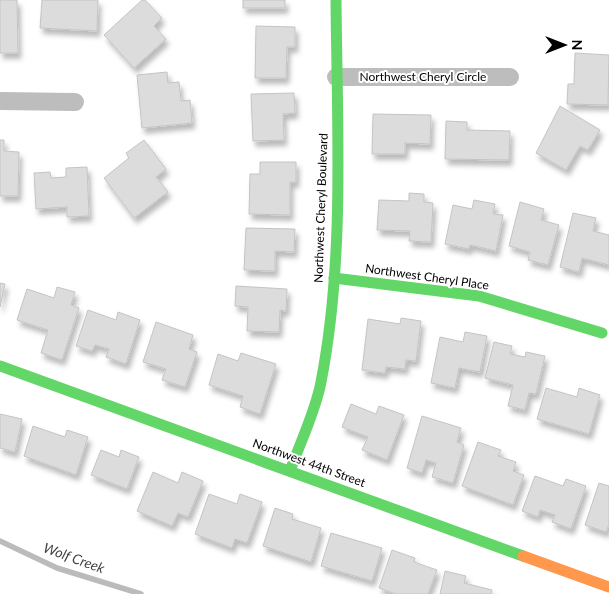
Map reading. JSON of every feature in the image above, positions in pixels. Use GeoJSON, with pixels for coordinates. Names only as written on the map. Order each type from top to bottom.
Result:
{"type":"FeatureCollection","features":[{"type":"Feature","properties":{"kind":"street","name":"Northwest Cheryl Boulevard"},"geometry":{"type":"LineString","coordinates":[[290,471],[321,383],[334,278],[337,233],[336,0]]}},
{"type":"Feature","properties":{"kind":"street","name":"Northwest Cheryl Circle"},"geometry":{"type":"LineString","coordinates":[[336,77],[510,77]]}},
{"type":"Feature","properties":{"kind":"street"},"geometry":{"type":"LineString","coordinates":[[0,101],[75,102]]}},
{"type":"Feature","properties":{"kind":"street","name":"Northwest Cheryl Place"},"geometry":{"type":"LineString","coordinates":[[334,278],[479,296],[602,333]]}},
{"type":"Feature","properties":{"kind":"street","name":"Northwest 44th Street"},"geometry":{"type":"LineString","coordinates":[[0,366],[609,587]]}},
{"type":"Feature","properties":{"kind":"building"},"geometry":{"type":"Polygon","coordinates":[[[0,0],[17,0],[18,53],[0,53],[0,0]]]}},
{"type":"Feature","properties":{"kind":"building"},"geometry":{"type":"Polygon","coordinates":[[[42,0],[98,0],[97,31],[40,28],[42,0]]]}},
{"type":"Feature","properties":{"kind":"building"},"geometry":{"type":"Polygon","coordinates":[[[142,0],[145,0],[162,18],[154,26],[166,39],[134,68],[104,35],[142,0]]]}},
{"type":"Feature","properties":{"kind":"building"},"geometry":{"type":"Polygon","coordinates":[[[243,0],[285,0],[285,8],[243,8],[243,0]]]}},
{"type":"Feature","properties":{"kind":"building"},"geometry":{"type":"Polygon","coordinates":[[[256,26],[295,27],[295,47],[287,47],[286,78],[255,78],[256,26]]]}},
{"type":"Feature","properties":{"kind":"building"},"geometry":{"type":"Polygon","coordinates":[[[575,53],[609,55],[608,105],[567,104],[568,84],[574,84],[575,53]]]}},
{"type":"Feature","properties":{"kind":"building"},"geometry":{"type":"Polygon","coordinates":[[[167,72],[168,83],[179,82],[181,101],[190,100],[192,123],[142,128],[137,75],[167,72]]]}},
{"type":"Feature","properties":{"kind":"building"},"geometry":{"type":"Polygon","coordinates":[[[294,93],[295,113],[283,114],[284,140],[253,141],[251,94],[294,93]]]}},
{"type":"Feature","properties":{"kind":"building"},"geometry":{"type":"Polygon","coordinates":[[[560,106],[600,130],[588,150],[580,146],[566,170],[536,153],[560,106]]]}},
{"type":"Feature","properties":{"kind":"building"},"geometry":{"type":"Polygon","coordinates":[[[373,114],[431,115],[430,144],[405,143],[405,154],[372,154],[373,114]]]}},
{"type":"Feature","properties":{"kind":"building"},"geometry":{"type":"Polygon","coordinates":[[[446,121],[467,122],[467,130],[510,131],[509,160],[445,159],[446,121]]]}},
{"type":"Feature","properties":{"kind":"building"},"geometry":{"type":"Polygon","coordinates":[[[0,140],[4,140],[4,151],[19,152],[18,196],[0,196],[0,140]]]}},
{"type":"Feature","properties":{"kind":"building"},"geometry":{"type":"Polygon","coordinates":[[[144,140],[166,169],[156,177],[168,192],[134,218],[104,178],[129,158],[126,153],[144,140]]]}},
{"type":"Feature","properties":{"kind":"building"},"geometry":{"type":"Polygon","coordinates":[[[260,162],[296,162],[296,182],[290,182],[290,215],[249,214],[250,174],[260,174],[260,162]]]}},
{"type":"Feature","properties":{"kind":"building"},"geometry":{"type":"Polygon","coordinates":[[[87,167],[89,216],[67,217],[67,207],[36,209],[34,173],[50,172],[51,178],[66,177],[66,168],[87,167]]]}},
{"type":"Feature","properties":{"kind":"building"},"geometry":{"type":"Polygon","coordinates":[[[409,193],[424,194],[424,202],[433,203],[431,242],[409,241],[410,231],[377,230],[379,200],[409,201],[409,193]]]}},
{"type":"Feature","properties":{"kind":"building"},"geometry":{"type":"Polygon","coordinates":[[[474,200],[495,204],[493,214],[503,215],[496,251],[470,245],[469,249],[445,244],[453,205],[472,209],[474,200]]]}},
{"type":"Feature","properties":{"kind":"building"},"geometry":{"type":"Polygon","coordinates":[[[520,202],[544,209],[541,220],[559,225],[548,265],[528,260],[530,252],[509,246],[520,202]]]}},
{"type":"Feature","properties":{"kind":"building"},"geometry":{"type":"Polygon","coordinates":[[[573,213],[596,218],[593,231],[609,235],[609,265],[582,258],[579,272],[560,267],[573,213]]]}},
{"type":"Feature","properties":{"kind":"building"},"geometry":{"type":"Polygon","coordinates":[[[246,228],[295,229],[294,252],[275,251],[275,271],[244,270],[246,228]]]}},
{"type":"Feature","properties":{"kind":"building"},"geometry":{"type":"Polygon","coordinates":[[[0,283],[5,284],[0,307],[0,283]]]}},
{"type":"Feature","properties":{"kind":"building"},"geometry":{"type":"Polygon","coordinates":[[[236,286],[287,289],[286,311],[280,310],[279,332],[247,331],[248,307],[235,306],[236,286]]]}},
{"type":"Feature","properties":{"kind":"building"},"geometry":{"type":"Polygon","coordinates":[[[57,287],[75,292],[71,305],[79,308],[62,360],[41,353],[48,330],[17,320],[27,289],[54,298],[57,287]]]}},
{"type":"Feature","properties":{"kind":"building"},"geometry":{"type":"Polygon","coordinates":[[[88,310],[116,320],[118,312],[140,320],[126,364],[106,357],[109,349],[95,345],[92,351],[76,346],[88,310]]]}},
{"type":"Feature","properties":{"kind":"building"},"geometry":{"type":"Polygon","coordinates":[[[401,318],[421,321],[416,361],[406,360],[405,369],[386,367],[385,373],[362,370],[368,319],[400,324],[401,318]]]}},
{"type":"Feature","properties":{"kind":"building"},"geometry":{"type":"Polygon","coordinates":[[[156,322],[193,335],[189,349],[197,352],[185,387],[162,380],[166,369],[143,362],[156,322]]]}},
{"type":"Feature","properties":{"kind":"building"},"geometry":{"type":"Polygon","coordinates":[[[465,332],[487,336],[480,372],[459,368],[455,388],[431,383],[440,337],[463,342],[465,332]]]}},
{"type":"Feature","properties":{"kind":"building"},"geometry":{"type":"Polygon","coordinates":[[[494,342],[512,346],[510,354],[525,357],[526,352],[545,356],[536,394],[529,393],[525,410],[508,406],[513,385],[485,378],[494,342]]]}},
{"type":"Feature","properties":{"kind":"building"},"geometry":{"type":"Polygon","coordinates":[[[241,353],[276,364],[260,414],[240,407],[243,396],[209,385],[218,354],[238,361],[241,353]]]}},
{"type":"Feature","properties":{"kind":"building"},"geometry":{"type":"Polygon","coordinates":[[[546,388],[577,397],[579,388],[600,395],[589,434],[537,419],[546,388]]]}},
{"type":"Feature","properties":{"kind":"building"},"geometry":{"type":"Polygon","coordinates":[[[351,404],[376,414],[379,406],[404,415],[387,460],[362,450],[368,437],[342,427],[351,404]]]}},
{"type":"Feature","properties":{"kind":"building"},"geometry":{"type":"Polygon","coordinates":[[[0,414],[22,419],[15,452],[0,448],[0,414]]]}},
{"type":"Feature","properties":{"kind":"building"},"geometry":{"type":"Polygon","coordinates":[[[422,416],[461,428],[457,442],[464,445],[453,483],[432,477],[436,463],[426,460],[422,473],[407,468],[422,416]]]}},
{"type":"Feature","properties":{"kind":"building"},"geometry":{"type":"Polygon","coordinates":[[[33,426],[65,437],[67,430],[88,437],[76,475],[24,456],[33,426]]]}},
{"type":"Feature","properties":{"kind":"building"},"geometry":{"type":"Polygon","coordinates":[[[478,442],[501,450],[498,456],[516,462],[513,471],[524,475],[513,505],[462,486],[478,442]]]}},
{"type":"Feature","properties":{"kind":"building"},"geometry":{"type":"Polygon","coordinates":[[[101,450],[119,457],[121,450],[139,457],[127,489],[91,475],[101,450]]]}},
{"type":"Feature","properties":{"kind":"building"},"geometry":{"type":"Polygon","coordinates":[[[153,472],[178,483],[182,472],[203,481],[188,517],[178,513],[172,526],[137,511],[153,472]]]}},
{"type":"Feature","properties":{"kind":"building"},"geometry":{"type":"Polygon","coordinates":[[[535,476],[563,486],[566,479],[586,486],[571,529],[552,522],[555,515],[540,510],[538,517],[522,511],[535,476]]]}},
{"type":"Feature","properties":{"kind":"building"},"geometry":{"type":"Polygon","coordinates":[[[599,483],[609,486],[609,524],[606,532],[585,525],[599,483]]]}},
{"type":"Feature","properties":{"kind":"building"},"geometry":{"type":"Polygon","coordinates":[[[209,494],[237,504],[240,494],[262,502],[247,543],[235,539],[232,548],[195,534],[209,494]]]}},
{"type":"Feature","properties":{"kind":"building"},"geometry":{"type":"Polygon","coordinates":[[[275,508],[293,514],[292,519],[321,528],[311,562],[263,546],[275,508]]]}},
{"type":"Feature","properties":{"kind":"building"},"geometry":{"type":"Polygon","coordinates":[[[331,533],[382,548],[372,581],[321,566],[331,533]]]}},
{"type":"Feature","properties":{"kind":"building"},"geometry":{"type":"Polygon","coordinates":[[[392,550],[415,558],[414,562],[437,570],[428,594],[396,594],[379,588],[392,550]]]}},
{"type":"Feature","properties":{"kind":"building"},"geometry":{"type":"Polygon","coordinates":[[[445,571],[466,576],[464,583],[492,590],[491,594],[440,594],[445,571]]]}},
{"type":"Feature","properties":{"kind":"waterway","name":"Wolf Creek"},"geometry":{"type":"LineString","coordinates":[[0,541],[57,568],[141,594]]}},
{"type":"Feature","properties":{"kind":"traffic: fast"},"geometry":{"type":"LineString","coordinates":[[290,471],[319,393],[329,335],[334,288],[338,192],[336,0]]}},
{"type":"Feature","properties":{"kind":"traffic: fast"},"geometry":{"type":"LineString","coordinates":[[334,278],[479,296],[602,333]]}},
{"type":"Feature","properties":{"kind":"traffic: fast"},"geometry":{"type":"LineString","coordinates":[[0,366],[523,556]]}},
{"type":"Feature","properties":{"kind":"traffic: slow"},"geometry":{"type":"LineString","coordinates":[[523,556],[609,587]]}}]}
